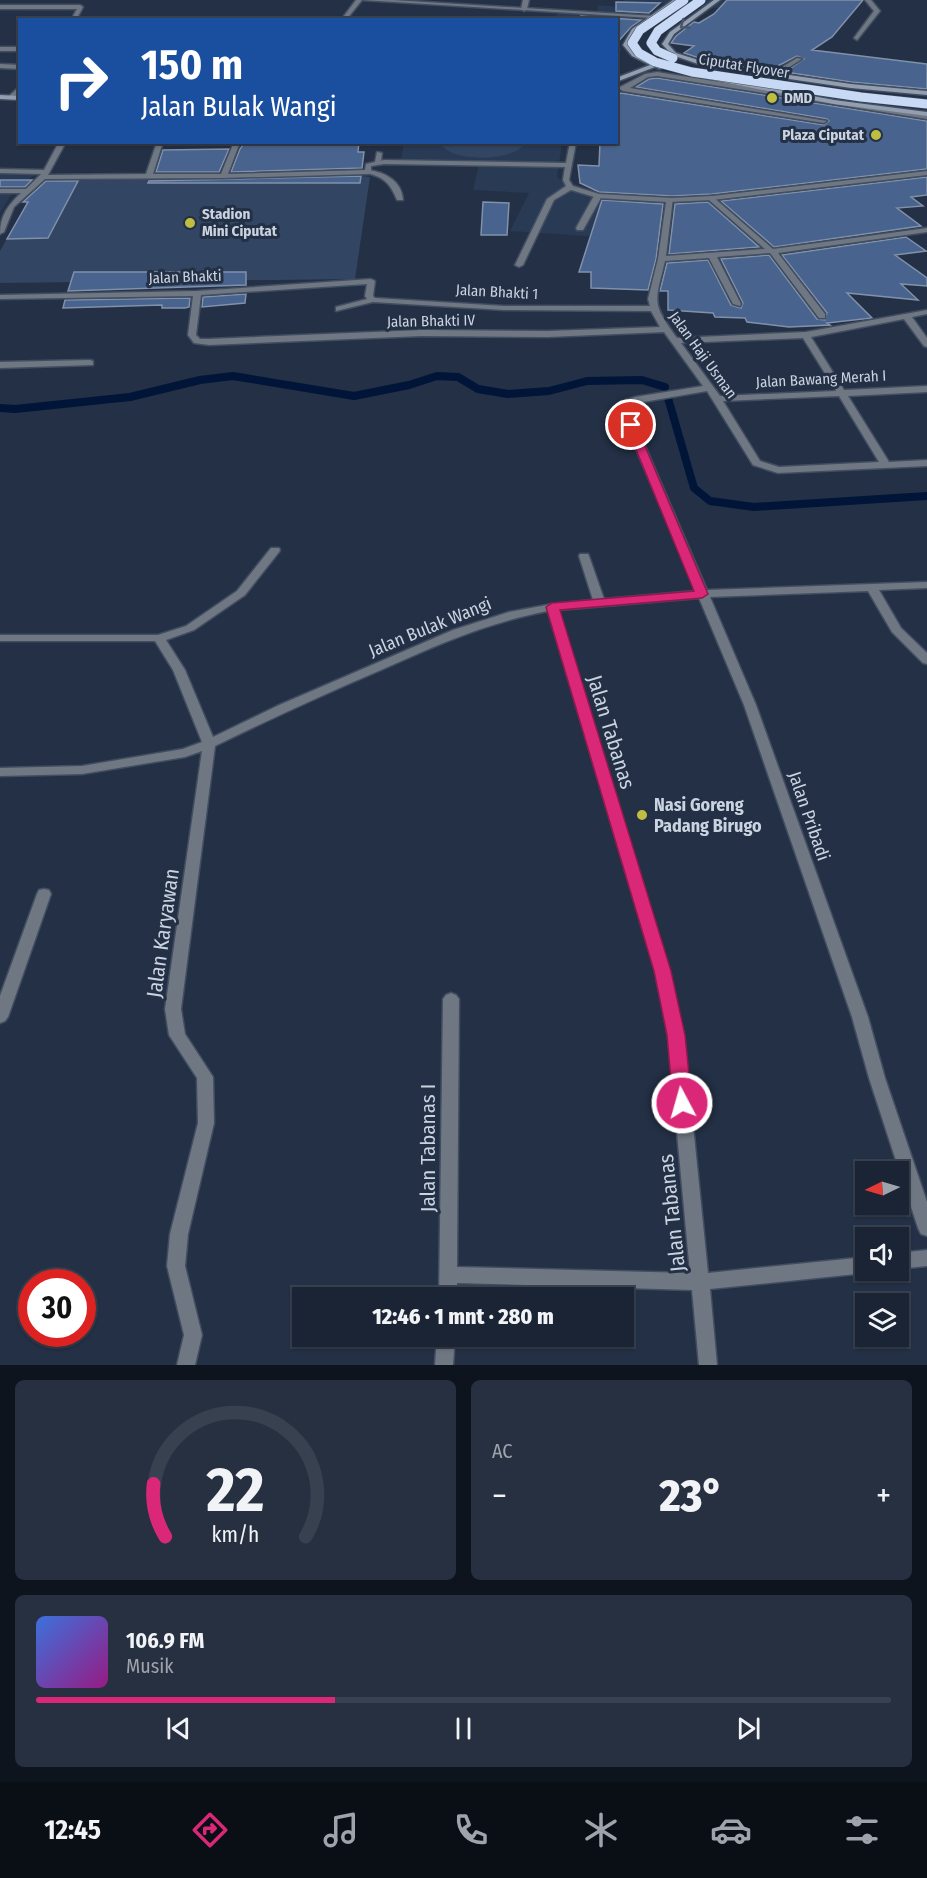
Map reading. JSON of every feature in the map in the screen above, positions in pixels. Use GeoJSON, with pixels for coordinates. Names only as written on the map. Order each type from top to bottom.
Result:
{"type":"FeatureCollection","features":[{"type":"Feature","properties":{"kind":"highway","name":"Ciputat Flyover"},"geometry":{"type":"LineString","coordinates":[[684,0],[640,30],[632,43],[639,53],[655,62],[707,75],[861,98],[927,104]]}},
{"type":"Feature","properties":{"kind":"highway","name":"Ciputat Flyover"},"geometry":{"type":"LineString","coordinates":[[701,0],[658,31],[651,43],[657,51],[679,61],[709,69],[845,90],[927,95]]}},
{"type":"Feature","properties":{"kind":"main road"},"geometry":{"type":"LineString","coordinates":[[618,48],[626,45],[634,30],[676,0]]}},
{"type":"Feature","properties":{"kind":"main road"},"geometry":{"type":"LineString","coordinates":[[717,0],[672,33],[665,44],[674,54],[707,65],[927,95]]}},
{"type":"Feature","properties":{"kind":"main road"},"geometry":{"type":"LineString","coordinates":[[626,45],[633,55],[654,65],[834,102],[927,114]]}},
{"type":"Feature","properties":{"kind":"main road"},"geometry":{"type":"LineString","coordinates":[[618,79],[654,65]]}},
{"type":"Feature","properties":{"kind":"main road"},"geometry":{"type":"LineString","coordinates":[[834,102],[854,101],[862,96],[862,92],[850,86]]}},
{"type":"Feature","properties":{"kind":"main road"},"geometry":{"type":"LineString","coordinates":[[916,93],[903,98],[903,103],[927,114]]}},
{"type":"Feature","properties":{"kind":"main road"},"geometry":{"type":"LineString","coordinates":[[0,97],[18,98]]}},
{"type":"Feature","properties":{"kind":"street"},"geometry":{"type":"LineString","coordinates":[[70,7],[75,0]]}},
{"type":"Feature","properties":{"kind":"street"},"geometry":{"type":"LineString","coordinates":[[345,18],[359,0]]}},
{"type":"Feature","properties":{"kind":"street"},"geometry":{"type":"LineString","coordinates":[[365,0],[651,16]]}},
{"type":"Feature","properties":{"kind":"street"},"geometry":{"type":"LineString","coordinates":[[524,9],[526,0]]}},
{"type":"Feature","properties":{"kind":"street"},"geometry":{"type":"LineString","coordinates":[[857,38],[877,10],[868,0]]}},
{"type":"Feature","properties":{"kind":"street"},"geometry":{"type":"LineString","coordinates":[[0,7],[81,8],[75,18]]}},
{"type":"Feature","properties":{"kind":"street"},"geometry":{"type":"LineString","coordinates":[[0,49],[18,49]]}},
{"type":"Feature","properties":{"kind":"street"},"geometry":{"type":"LineString","coordinates":[[768,74],[781,70],[799,59]]}},
{"type":"Feature","properties":{"kind":"street"},"geometry":{"type":"LineString","coordinates":[[0,66],[18,68]]}},
{"type":"Feature","properties":{"kind":"street"},"geometry":{"type":"LineString","coordinates":[[620,88],[647,75],[657,74],[901,115],[927,114]]}},
{"type":"Feature","properties":{"kind":"street"},"geometry":{"type":"LineString","coordinates":[[620,88],[824,121]]}},
{"type":"Feature","properties":{"kind":"street"},"geometry":{"type":"LineString","coordinates":[[10,97],[18,90]]}},
{"type":"Feature","properties":{"kind":"street"},"geometry":{"type":"LineString","coordinates":[[0,232],[11,206],[44,174],[62,144]]}},
{"type":"Feature","properties":{"kind":"street"},"geometry":{"type":"LineString","coordinates":[[149,177],[159,144]]}},
{"type":"Feature","properties":{"kind":"street"},"geometry":{"type":"LineString","coordinates":[[224,176],[236,144]]}},
{"type":"Feature","properties":{"kind":"street"},"geometry":{"type":"LineString","coordinates":[[570,188],[566,180],[572,144]]}},
{"type":"Feature","properties":{"kind":"street"},"geometry":{"type":"LineString","coordinates":[[378,162],[379,153]]}},
{"type":"Feature","properties":{"kind":"street"},"geometry":{"type":"LineString","coordinates":[[368,171],[366,166],[378,162],[567,165]]}},
{"type":"Feature","properties":{"kind":"street"},"geometry":{"type":"LineString","coordinates":[[0,171],[149,177],[368,171],[382,173],[390,179],[399,198]]}},
{"type":"Feature","properties":{"kind":"street"},"geometry":{"type":"LineString","coordinates":[[519,265],[551,199],[570,188],[598,196],[670,200],[712,198],[927,173]]}},
{"type":"Feature","properties":{"kind":"street"},"geometry":{"type":"LineString","coordinates":[[0,191],[25,191]]}},
{"type":"Feature","properties":{"kind":"street"},"geometry":{"type":"LineString","coordinates":[[580,228],[598,196]]}},
{"type":"Feature","properties":{"kind":"street"},"geometry":{"type":"LineString","coordinates":[[712,198],[772,251],[822,316]]}},
{"type":"Feature","properties":{"kind":"street","name":"Jalan Haji Usman"},"geometry":{"type":"LineString","coordinates":[[670,200],[662,259],[652,299],[654,309],[674,341],[717,399],[756,463],[778,470],[885,464]]}},
{"type":"Feature","properties":{"kind":"street"},"geometry":{"type":"LineString","coordinates":[[662,259],[772,251],[927,230]]}},
{"type":"Feature","properties":{"kind":"street"},"geometry":{"type":"LineString","coordinates":[[711,256],[737,304]]}},
{"type":"Feature","properties":{"kind":"street","name":"Jalan Bhakti"},"geometry":{"type":"LineString","coordinates":[[0,297],[197,293],[371,281],[369,296],[374,300]]}},
{"type":"Feature","properties":{"kind":"street","name":"Jalan Bhakti IV"},"geometry":{"type":"LineString","coordinates":[[197,293],[192,335],[197,341],[422,333],[548,334],[666,329]]}},
{"type":"Feature","properties":{"kind":"street","name":"Jalan Bhakti 1"},"geometry":{"type":"LineString","coordinates":[[339,309],[374,300],[514,308],[654,309]]}},
{"type":"Feature","properties":{"kind":"street"},"geometry":{"type":"LineString","coordinates":[[674,341],[806,335],[927,312]]}},
{"type":"Feature","properties":{"kind":"street"},"geometry":{"type":"LineString","coordinates":[[907,317],[927,344]]}},
{"type":"Feature","properties":{"kind":"street"},"geometry":{"type":"LineString","coordinates":[[806,335],[885,464],[927,463]]}},
{"type":"Feature","properties":{"kind":"street"},"geometry":{"type":"LineString","coordinates":[[0,364],[90,363]]}},
{"type":"Feature","properties":{"kind":"street"},"geometry":{"type":"LineString","coordinates":[[623,404],[709,388]]}},
{"type":"Feature","properties":{"kind":"street","name":"Jalan Bawang Merah I"},"geometry":{"type":"LineString","coordinates":[[717,399],[927,389]]}},
{"type":"Feature","properties":{"kind":"street","name":"Jalan Pribadi"},"geometry":{"type":"LineString","coordinates":[[631,425],[750,705],[860,1017],[877,1078],[927,1228]]}},
{"type":"Feature","properties":{"kind":"street"},"geometry":{"type":"LineString","coordinates":[[0,638],[159,638],[190,628],[233,600],[276,550]]}},
{"type":"Feature","properties":{"kind":"street"},"geometry":{"type":"LineString","coordinates":[[584,556],[600,603]]}},
{"type":"Feature","properties":{"kind":"street","name":"Jalan Bulak Wangi"},"geometry":{"type":"LineString","coordinates":[[0,772],[82,770],[175,755],[209,744],[281,709],[457,632],[509,615],[552,607],[702,594],[927,585]]}},
{"type":"Feature","properties":{"kind":"street"},"geometry":{"type":"LineString","coordinates":[[872,588],[896,630],[927,660]]}},
{"type":"Feature","properties":{"kind":"street","name":"Jalan Tabanas"},"geometry":{"type":"LineString","coordinates":[[552,607],[662,971],[676,1035],[708,1365]]}},
{"type":"Feature","properties":{"kind":"street"},"geometry":{"type":"LineString","coordinates":[[159,638],[179,670],[209,744]]}},
{"type":"Feature","properties":{"kind":"street","name":"Jalan Karyawan"},"geometry":{"type":"LineString","coordinates":[[186,1365],[193,1335],[176,1266],[179,1234],[206,1123],[205,1077],[177,1035],[173,1009],[209,744]]}},
{"type":"Feature","properties":{"kind":"street"},"geometry":{"type":"LineString","coordinates":[[0,1017],[44,894]]}},
{"type":"Feature","properties":{"kind":"street","name":"Jalan Tabanas I"},"geometry":{"type":"LineString","coordinates":[[449,1287],[451,999]]}},
{"type":"Feature","properties":{"kind":"street"},"geometry":{"type":"LineString","coordinates":[[909,1260],[927,1258]]}},
{"type":"Feature","properties":{"kind":"street"},"geometry":{"type":"LineString","coordinates":[[450,1275],[700,1282],[855,1266]]}},
{"type":"Feature","properties":{"kind":"street"},"geometry":{"type":"LineString","coordinates":[[444,1365],[445,1347]]}},
{"type":"Feature","properties":{"kind":"shaded area"},"geometry":{"type":"Polygon","coordinates":[[[624,0],[779,0],[754,11],[657,3],[636,15],[618,31],[618,18],[555,18],[559,10],[597,13],[598,5],[620,7],[624,0]]]}},
{"type":"Feature","properties":{"kind":"shaded area"},"geometry":{"type":"Polygon","coordinates":[[[404,144],[562,144],[557,177],[574,190],[647,195],[647,240],[510,231],[529,193],[473,190],[480,160],[401,159],[404,144]]]}},
{"type":"Feature","properties":{"kind":"shaded area"},"geometry":{"type":"Polygon","coordinates":[[[442,144],[524,144],[509,154],[496,157],[468,157],[446,150],[442,144]]]}},
{"type":"Feature","properties":{"kind":"shaded area"},"geometry":{"type":"Polygon","coordinates":[[[0,172],[38,172],[13,192],[0,213],[0,172]]]}},
{"type":"Feature","properties":{"kind":"shaded area","name":"Stadion Mini Ciputat"},"geometry":{"type":"Polygon","coordinates":[[[370,177],[355,279],[0,283],[0,251],[31,195],[54,180],[370,177]]]}},
{"type":"Feature","properties":{"kind":"building"},"geometry":{"type":"Polygon","coordinates":[[[727,0],[863,0],[832,37],[812,50],[927,64],[927,89],[851,82],[785,72],[804,59],[797,56],[770,70],[708,61],[684,53],[694,46],[671,43],[694,22],[699,23],[714,14],[727,0]]]}},
{"type":"Feature","properties":{"kind":"building"},"geometry":{"type":"Polygon","coordinates":[[[616,2],[660,3],[649,13],[616,11],[616,2]]]}},
{"type":"Feature","properties":{"kind":"building"},"geometry":{"type":"Polygon","coordinates":[[[581,16],[611,18],[581,18],[581,16]]]}},
{"type":"Feature","properties":{"kind":"building"},"geometry":{"type":"Polygon","coordinates":[[[618,18],[641,20],[618,42],[618,18]]]}},
{"type":"Feature","properties":{"kind":"building"},"geometry":{"type":"Polygon","coordinates":[[[657,78],[927,121],[927,169],[712,194],[672,196],[599,192],[580,183],[578,165],[599,166],[600,144],[618,144],[618,95],[621,93],[824,125],[829,121],[636,87],[649,79],[657,78]]]}},
{"type":"Feature","properties":{"kind":"building"},"geometry":{"type":"Polygon","coordinates":[[[244,144],[359,144],[358,152],[364,152],[362,168],[231,172],[244,144]]]}},
{"type":"Feature","properties":{"kind":"building"},"geometry":{"type":"Polygon","coordinates":[[[229,149],[219,172],[156,172],[163,150],[229,149]]]}},
{"type":"Feature","properties":{"kind":"building"},"geometry":{"type":"Polygon","coordinates":[[[361,176],[360,183],[148,183],[149,181],[361,176]]]}},
{"type":"Feature","properties":{"kind":"building"},"geometry":{"type":"Polygon","coordinates":[[[927,177],[927,195],[911,197],[923,206],[897,208],[921,226],[774,247],[721,201],[927,177]]]}},
{"type":"Feature","properties":{"kind":"building"},"geometry":{"type":"Polygon","coordinates":[[[0,180],[32,180],[25,187],[0,187],[0,180]]]}},
{"type":"Feature","properties":{"kind":"building"},"geometry":{"type":"Polygon","coordinates":[[[46,181],[78,181],[48,238],[7,239],[28,202],[23,202],[46,181]]]}},
{"type":"Feature","properties":{"kind":"building"},"geometry":{"type":"Polygon","coordinates":[[[602,200],[663,204],[656,259],[648,290],[591,288],[591,272],[579,272],[602,200]]]}},
{"type":"Feature","properties":{"kind":"building"},"geometry":{"type":"Polygon","coordinates":[[[483,202],[509,203],[507,235],[481,235],[483,202]]]}},
{"type":"Feature","properties":{"kind":"building"},"geometry":{"type":"Polygon","coordinates":[[[708,202],[759,247],[669,254],[675,204],[708,202]]]}},
{"type":"Feature","properties":{"kind":"building"},"geometry":{"type":"Polygon","coordinates":[[[906,237],[926,251],[895,255],[927,278],[927,286],[901,284],[918,300],[847,293],[872,318],[827,323],[830,325],[789,327],[747,322],[745,318],[715,317],[713,313],[668,310],[668,291],[660,291],[667,263],[708,260],[731,305],[741,308],[743,303],[721,259],[769,255],[817,319],[825,320],[827,313],[782,255],[906,237]]]}},
{"type":"Feature","properties":{"kind":"building"},"geometry":{"type":"Polygon","coordinates":[[[74,272],[246,272],[246,285],[68,291],[74,272]]]}},
{"type":"Feature","properties":{"kind":"building"},"geometry":{"type":"Polygon","coordinates":[[[246,294],[245,303],[202,307],[203,297],[246,294]]]}},
{"type":"Feature","properties":{"kind":"building"},"geometry":{"type":"Polygon","coordinates":[[[190,298],[189,307],[185,308],[162,308],[162,305],[63,308],[65,300],[190,298]]]}},
{"type":"Feature","properties":{"kind":"waterway"},"geometry":{"type":"LineString","coordinates":[[0,408],[15,409],[130,397],[200,380],[233,376],[354,396],[409,385],[437,376],[458,377],[478,389],[508,394],[549,391],[587,381],[642,380],[665,387]]}},
{"type":"Feature","properties":{"kind":"waterway"},"geometry":{"type":"LineString","coordinates":[[668,398],[694,488],[710,501],[754,507],[927,496]]}},
{"type":"Feature","properties":{"kind":"place","name":"DMD"},"geometry":{"type":"Point","coordinates":[772,98]}},
{"type":"Feature","properties":{"kind":"place","name":"Plaza Ciputat"},"geometry":{"type":"Point","coordinates":[876,135]}},
{"type":"Feature","properties":{"kind":"place","name":"Stadion Mini Ciputat"},"geometry":{"type":"Point","coordinates":[190,223]}},
{"type":"Feature","properties":{"kind":"place","name":"Nasi Goreng Padang Birugo"},"geometry":{"type":"Point","coordinates":[642,815]}},
{"type":"Feature","properties":{"kind":"route"},"geometry":{"type":"LineString","coordinates":[[631,425],[702,594],[552,607],[662,971],[676,1035],[682,1103]]}}]}
